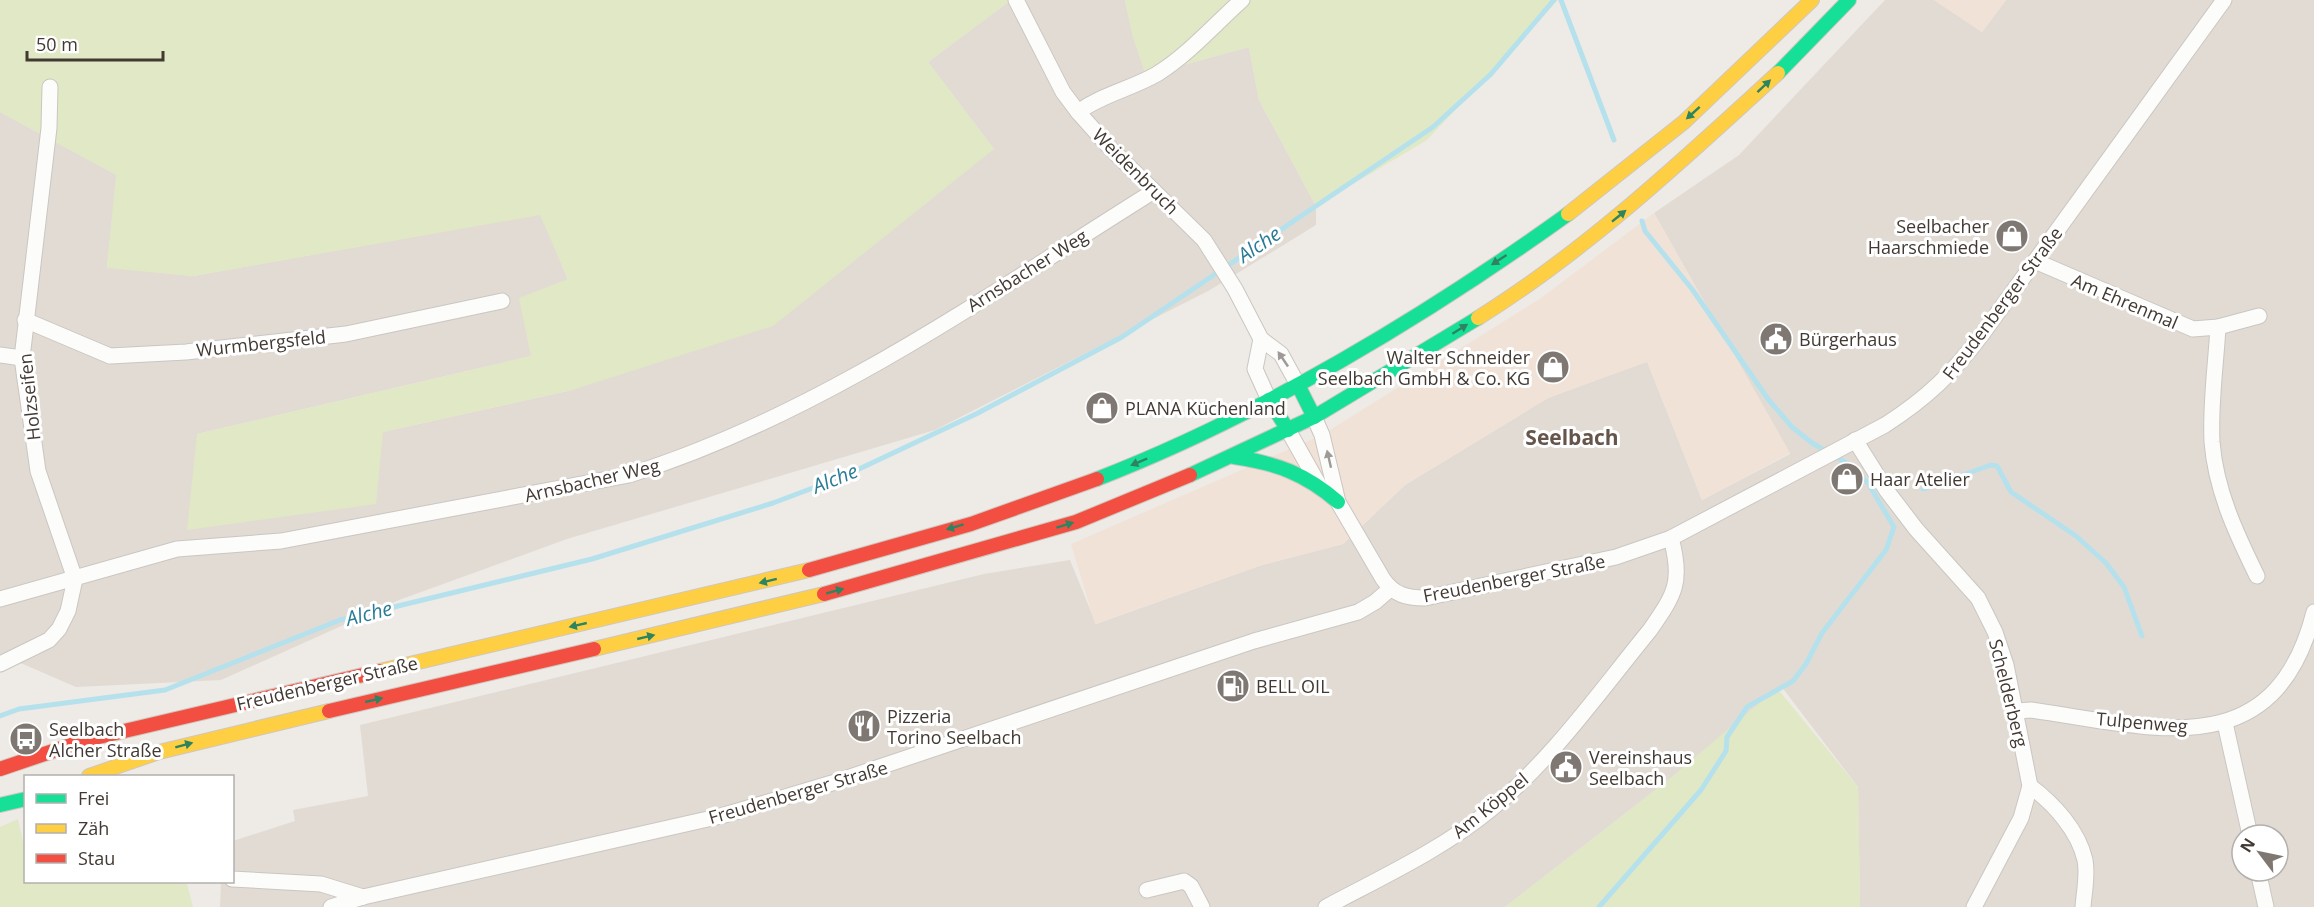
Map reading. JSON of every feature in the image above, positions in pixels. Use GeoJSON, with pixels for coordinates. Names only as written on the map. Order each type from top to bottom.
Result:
{"type":"FeatureCollection","features":[{"type":"Feature","properties":{"kind":"main road","name":"Freudenberger Straße"},"geometry":{"type":"LineString","coordinates":[[0,769],[69,746],[152,725],[772,580],[1017,507],[1115,472],[1192,438],[1298,385],[1394,329],[1548,228],[1686,120],[1771,42],[1812,0]]}},
{"type":"Feature","properties":{"kind":"main road","name":"Freudenberger Straße"},"geometry":{"type":"LineString","coordinates":[[95,775],[159,752],[227,734],[778,607],[873,581],[1076,522],[1234,456],[1314,417],[1423,352],[1570,255],[1704,141],[1788,63],[1849,0]]}},
{"type":"Feature","properties":{"kind":"main road"},"geometry":{"type":"LineString","coordinates":[[1298,385],[1314,417]]}},
{"type":"Feature","properties":{"kind":"main road"},"geometry":{"type":"LineString","coordinates":[[1269,400],[1288,430]]}},
{"type":"Feature","properties":{"kind":"main road"},"geometry":{"type":"LineString","coordinates":[[1234,456],[1275,463],[1305,475],[1338,502]]}},
{"type":"Feature","properties":{"kind":"main road"},"geometry":{"type":"LineString","coordinates":[[0,805],[24,799]]}},
{"type":"Feature","properties":{"kind":"street","name":"Weidenbruch"},"geometry":{"type":"LineString","coordinates":[[1016,0],[1063,92],[1078,112],[1154,191],[1191,224],[1228,276],[1261,339],[1281,354],[1298,385]]}},
{"type":"Feature","properties":{"kind":"street"},"geometry":{"type":"LineString","coordinates":[[1078,112],[1096,99],[1143,82],[1160,72],[1242,0]]}},
{"type":"Feature","properties":{"kind":"street","name":"Freudenberger Straße"},"geometry":{"type":"LineString","coordinates":[[331,907],[363,897],[721,816],[832,783],[1254,641],[1358,612],[1390,589],[1410,598],[1425,598],[1616,557],[1671,538],[1855,440],[1916,405],[1943,382],[1983,333],[2224,0]]}},
{"type":"Feature","properties":{"kind":"street","name":"Holzseifen"},"geometry":{"type":"LineString","coordinates":[[50,87],[49,128],[22,358],[38,471],[75,579]]}},
{"type":"Feature","properties":{"kind":"street","name":"Arnsbacher Weg"},"geometry":{"type":"LineString","coordinates":[[0,599],[177,549],[281,540],[629,475],[670,462],[796,408],[867,369],[1154,191]]}},
{"type":"Feature","properties":{"kind":"street","name":"Am Ehrenmal"},"geometry":{"type":"LineString","coordinates":[[2035,261],[2193,329],[2218,327],[2259,316]]}},
{"type":"Feature","properties":{"kind":"street","name":"Wurmbergsfeld"},"geometry":{"type":"LineString","coordinates":[[25,320],[110,356],[186,352],[346,334],[502,301]]}},
{"type":"Feature","properties":{"kind":"street"},"geometry":{"type":"LineString","coordinates":[[2218,327],[2212,441],[2218,476],[2230,521],[2257,576]]}},
{"type":"Feature","properties":{"kind":"street"},"geometry":{"type":"LineString","coordinates":[[1261,339],[1255,369],[1269,400]]}},
{"type":"Feature","properties":{"kind":"street"},"geometry":{"type":"LineString","coordinates":[[0,355],[22,358]]}},
{"type":"Feature","properties":{"kind":"street"},"geometry":{"type":"LineString","coordinates":[[1314,417],[1322,435],[1338,502],[1390,589]]}},
{"type":"Feature","properties":{"kind":"street"},"geometry":{"type":"LineString","coordinates":[[1288,430],[1319,485]]}},
{"type":"Feature","properties":{"kind":"street","name":"Schelderberg"},"geometry":{"type":"LineString","coordinates":[[1855,440],[1887,491],[1916,529],[1978,598],[1995,632],[2017,711],[2030,786],[2021,818],[1974,907]]}},
{"type":"Feature","properties":{"kind":"street","name":"Am Köppel"},"geometry":{"type":"LineString","coordinates":[[1326,907],[1457,834],[1490,810],[1538,765],[1650,630],[1666,607],[1676,585],[1679,565],[1671,538]]}},
{"type":"Feature","properties":{"kind":"street"},"geometry":{"type":"LineString","coordinates":[[0,664],[49,640],[68,611],[75,579]]}},
{"type":"Feature","properties":{"kind":"street","name":"Tulpenweg"},"geometry":{"type":"LineString","coordinates":[[2017,711],[2031,710],[2167,727],[2225,723],[2262,705],[2283,683],[2303,650],[2314,612]]}},
{"type":"Feature","properties":{"kind":"street"},"geometry":{"type":"LineString","coordinates":[[2225,723],[2247,823]]}},
{"type":"Feature","properties":{"kind":"street"},"geometry":{"type":"LineString","coordinates":[[2030,786],[2060,814],[2077,841],[2085,861],[2083,907]]}},
{"type":"Feature","properties":{"kind":"street","name":"Freudenberger Straße"},"geometry":{"type":"LineString","coordinates":[[234,879],[321,884],[363,897]]}},
{"type":"Feature","properties":{"kind":"street"},"geometry":{"type":"LineString","coordinates":[[1146,890],[1184,881],[1191,886],[1202,907]]}},
{"type":"Feature","properties":{"kind":"street"},"geometry":{"type":"LineString","coordinates":[[2261,883],[2266,907]]}},
{"type":"Feature","properties":{"kind":"shaded area"},"geometry":{"type":"Polygon","coordinates":[[[1011,0],[1125,0],[1133,37],[1146,75],[1249,47],[1259,100],[1316,206],[1316,225],[1210,290],[935,430],[567,539],[399,600],[221,680],[76,687],[0,654],[0,112],[117,175],[107,267],[193,276],[541,214],[568,280],[532,356],[197,434],[383,432],[572,390],[994,149],[928,62],[1011,0]]]}},
{"type":"Feature","properties":{"kind":"shaded area"},"geometry":{"type":"Polygon","coordinates":[[[1885,0],[1934,0],[1982,32],[2006,0],[2314,0],[2314,907],[1860,907],[1858,787],[1781,686],[1667,781],[1505,907],[220,907],[221,883],[234,883],[234,841],[295,821],[293,810],[368,796],[360,725],[984,574],[1070,560],[1096,624],[1262,565],[1343,544],[1405,485],[1548,398],[1647,361],[1702,500],[1790,454],[1654,213],[1739,155],[1885,0]]]}},
{"type":"Feature","properties":{"kind":"shaded area"},"geometry":{"type":"Polygon","coordinates":[[[1934,0],[2006,0],[1982,32],[1934,0]]]}},
{"type":"Feature","properties":{"kind":"shaded area"},"geometry":{"type":"Polygon","coordinates":[[[1654,213],[1790,453],[1702,500],[1647,362],[1548,398],[1405,485],[1343,544],[1262,565],[1095,624],[1071,544],[1322,435],[1541,298],[1654,213]]]}},
{"type":"Feature","properties":{"kind":"green space"},"geometry":{"type":"Polygon","coordinates":[[[0,0],[1011,0],[928,62],[994,149],[773,326],[572,390],[383,432],[376,504],[187,530],[197,434],[531,356],[519,298],[568,279],[540,215],[193,276],[107,268],[116,175],[0,112],[0,0]]]}},
{"type":"Feature","properties":{"kind":"green space"},"geometry":{"type":"Polygon","coordinates":[[[1125,0],[1558,0],[1427,140],[1316,206],[1259,100],[1249,47],[1146,75],[1133,37],[1125,0]]]}},
{"type":"Feature","properties":{"kind":"green space"},"geometry":{"type":"Polygon","coordinates":[[[1777,688],[1858,787],[1860,907],[1505,907],[1667,781],[1777,688]]]}},
{"type":"Feature","properties":{"kind":"green space"},"geometry":{"type":"Polygon","coordinates":[[[18,819],[24,846],[24,883],[187,884],[193,907],[0,907],[0,827],[18,819]]]}},
{"type":"Feature","properties":{"kind":"waterway","name":"Alche"},"geometry":{"type":"LineString","coordinates":[[0,716],[19,709],[165,690],[340,620],[592,559],[773,503],[842,477],[976,414],[1122,337],[1433,127],[1491,74],[1554,0]]}},
{"type":"Feature","properties":{"kind":"waterway"},"geometry":{"type":"LineString","coordinates":[[1561,0],[1614,140]]}},
{"type":"Feature","properties":{"kind":"waterway"},"geometry":{"type":"LineString","coordinates":[[1599,907],[1701,790],[1726,751],[1727,737],[1747,707],[1793,681],[1806,664],[1822,633],[1886,550],[1894,527],[1868,483],[1850,465],[1812,443],[1792,427],[1768,399],[1692,289],[1645,231],[1642,221]]}},
{"type":"Feature","properties":{"kind":"waterway"},"geometry":{"type":"LineString","coordinates":[[1923,489],[1991,465],[1997,466],[2011,492],[2076,536],[2106,563],[2124,587],[2142,636]]}},
{"type":"Feature","properties":{"kind":"traffic: fast"},"geometry":{"type":"LineString","coordinates":[[1778,73],[1849,0]]}},
{"type":"Feature","properties":{"kind":"traffic: fast"},"geometry":{"type":"LineString","coordinates":[[1097,479],[1158,454],[1219,425],[1340,361],[1457,290],[1568,214]]}},
{"type":"Feature","properties":{"kind":"traffic: fast"},"geometry":{"type":"LineString","coordinates":[[1190,475],[1314,417],[1478,318]]}},
{"type":"Feature","properties":{"kind":"traffic: fast"},"geometry":{"type":"LineString","coordinates":[[1298,385],[1314,417]]}},
{"type":"Feature","properties":{"kind":"traffic: fast"},"geometry":{"type":"LineString","coordinates":[[1269,400],[1288,430]]}},
{"type":"Feature","properties":{"kind":"traffic: fast"},"geometry":{"type":"LineString","coordinates":[[1234,457],[1290,471],[1314,484],[1338,502]]}},
{"type":"Feature","properties":{"kind":"traffic: fast"},"geometry":{"type":"LineString","coordinates":[[0,805],[24,799]]}},
{"type":"Feature","properties":{"kind":"traffic: slow"},"geometry":{"type":"LineString","coordinates":[[1568,214],[1684,122],[1812,0]]}},
{"type":"Feature","properties":{"kind":"traffic: slow"},"geometry":{"type":"LineString","coordinates":[[1478,318],[1518,292],[1596,234],[1670,171],[1778,73]]}},
{"type":"Feature","properties":{"kind":"traffic: slow"},"geometry":{"type":"LineString","coordinates":[[380,671],[809,570]]}},
{"type":"Feature","properties":{"kind":"traffic: slow"},"geometry":{"type":"LineString","coordinates":[[594,649],[824,594]]}},
{"type":"Feature","properties":{"kind":"traffic: slow"},"geometry":{"type":"LineString","coordinates":[[92,775],[159,752],[329,711]]}},
{"type":"Feature","properties":{"kind":"traffic: jam"},"geometry":{"type":"LineString","coordinates":[[824,594],[1076,522],[1190,475]]}},
{"type":"Feature","properties":{"kind":"traffic: jam"},"geometry":{"type":"LineString","coordinates":[[809,570],[971,524],[1097,479]]}},
{"type":"Feature","properties":{"kind":"traffic: jam"},"geometry":{"type":"LineString","coordinates":[[329,711],[594,649]]}},
{"type":"Feature","properties":{"kind":"traffic: jam"},"geometry":{"type":"LineString","coordinates":[[0,769],[86,740],[380,671]]}},
{"type":"Feature","properties":{"kind":"place","name":"Seelbacher Haarschmiede"},"geometry":{"type":"Point","coordinates":[2012,236]}},
{"type":"Feature","properties":{"kind":"place","name":"Bürgerhaus"},"geometry":{"type":"Point","coordinates":[1776,339]}},
{"type":"Feature","properties":{"kind":"place","name":"Walter Schneider Seelbach GmbH & Co. KG"},"geometry":{"type":"Point","coordinates":[1553,367]}},
{"type":"Feature","properties":{"kind":"place","name":"PLANA Küchenland"},"geometry":{"type":"Point","coordinates":[1102,408]}},
{"type":"Feature","properties":{"kind":"place","name":"Haar Atelier"},"geometry":{"type":"Point","coordinates":[1847,479]}},
{"type":"Feature","properties":{"kind":"place","name":"BELL OIL"},"geometry":{"type":"Point","coordinates":[1233,686]}},
{"type":"Feature","properties":{"kind":"place","name":"Pizzeria Torino Seelbach"},"geometry":{"type":"Point","coordinates":[864,726]}},
{"type":"Feature","properties":{"kind":"place","name":"Seelbach Alcher Straße"},"geometry":{"type":"Point","coordinates":[26,739]}},
{"type":"Feature","properties":{"kind":"place","name":"Vereinshaus Seelbach"},"geometry":{"type":"Point","coordinates":[1566,767]}},
{"type":"Feature","properties":{"kind":"district","name":"Seelbach"},"geometry":{"type":"Point","coordinates":[1572,437]}}]}
